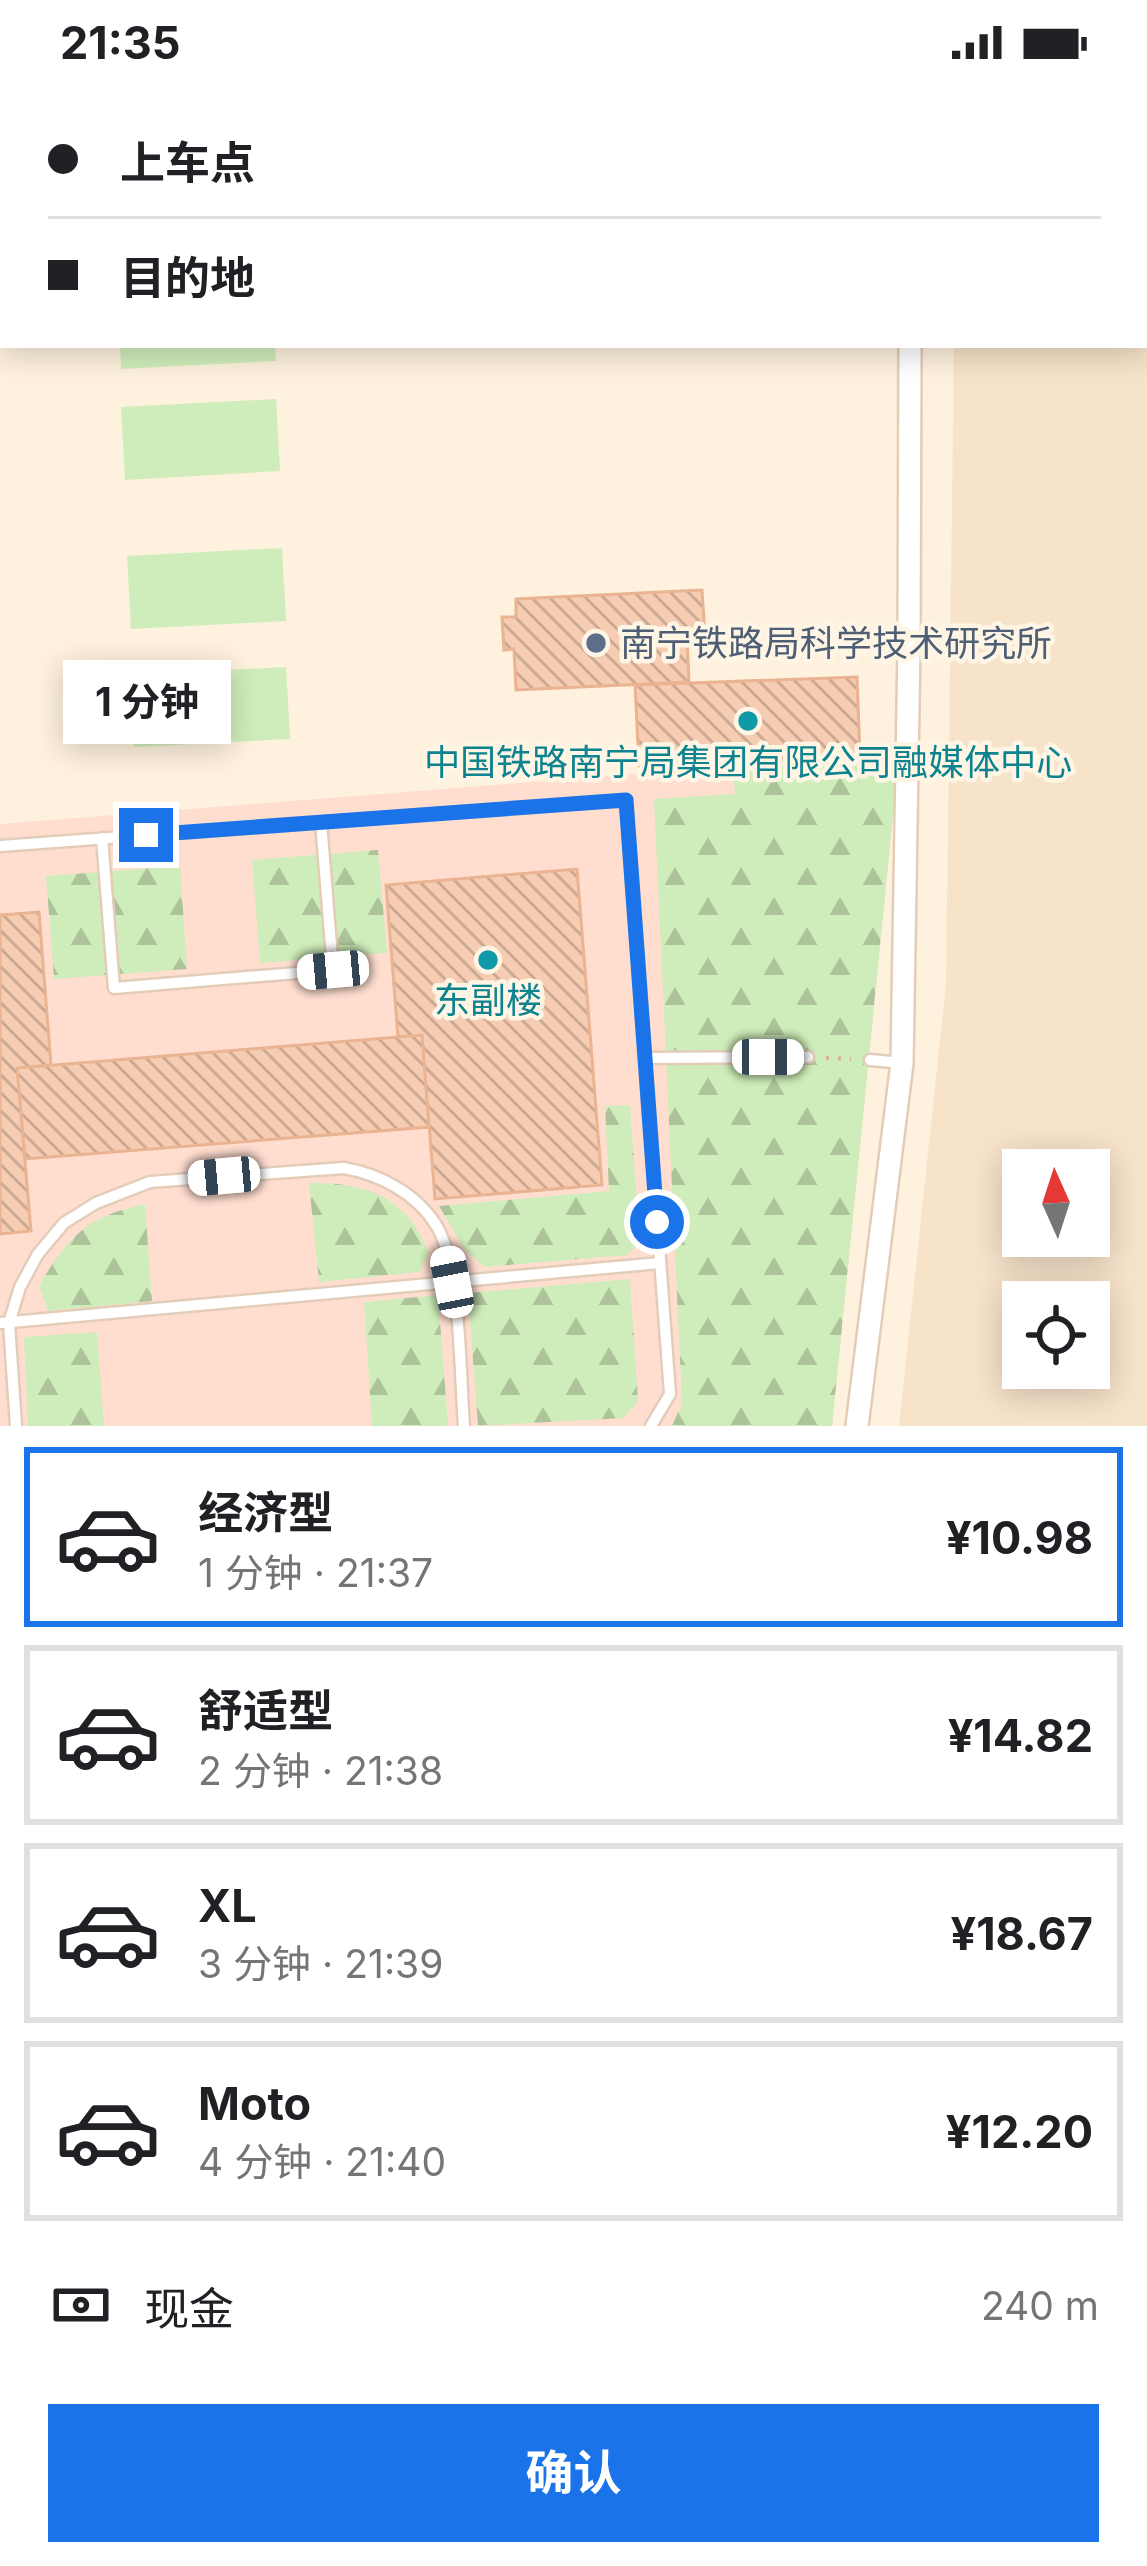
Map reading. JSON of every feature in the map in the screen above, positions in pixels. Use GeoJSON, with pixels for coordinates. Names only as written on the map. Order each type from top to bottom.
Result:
{"type":"FeatureCollection","features":[{"type":"Feature","properties":{"kind":"street"},"geometry":{"type":"LineString","coordinates":[[857,1426],[902,1063],[910,348]]}},
{"type":"Feature","properties":{"kind":"lane"},"geometry":{"type":"LineString","coordinates":[[0,846],[626,800],[670,1394],[650,1426]]}},
{"type":"Feature","properties":{"kind":"lane"},"geometry":{"type":"LineString","coordinates":[[102,838],[114,988],[333,970],[321,822]]}},
{"type":"Feature","properties":{"kind":"lane"},"geometry":{"type":"LineString","coordinates":[[645,1058],[808,1057]]}},
{"type":"Feature","properties":{"kind":"lane"},"geometry":{"type":"LineString","coordinates":[[870,1060],[902,1063]]}},
{"type":"Feature","properties":{"kind":"lane"},"geometry":{"type":"LineString","coordinates":[[16,1426],[4,1323],[38,1254],[64,1223],[96,1203],[150,1182],[344,1168],[373,1173],[436,1224],[452,1282],[464,1426]]}},
{"type":"Feature","properties":{"kind":"lane"},"geometry":{"type":"LineString","coordinates":[[4,1323],[660,1263]]}},
{"type":"Feature","properties":{"kind":"path"},"geometry":{"type":"LineString","coordinates":[[808,1057],[870,1060]]}},
{"type":"Feature","properties":{"kind":"shaded area"},"geometry":{"type":"Polygon","coordinates":[[[954,348],[1147,348],[1147,1426],[899,1426],[946,984],[954,348]]]}},
{"type":"Feature","properties":{"kind":"shaded area"},"geometry":{"type":"Polygon","coordinates":[[[898,765],[832,1426],[0,1426],[0,824],[733,766],[898,765]]]}},
{"type":"Feature","properties":{"kind":"green space"},"geometry":{"type":"Polygon","coordinates":[[[120,348],[275,348],[276,361],[121,369],[120,348]]]}},
{"type":"Feature","properties":{"kind":"green space"},"geometry":{"type":"Polygon","coordinates":[[[276,399],[280,471],[125,480],[121,407],[276,399]]]}},
{"type":"Feature","properties":{"kind":"green space"},"geometry":{"type":"Polygon","coordinates":[[[282,548],[286,621],[131,629],[127,556],[282,548]]]}},
{"type":"Feature","properties":{"kind":"green space"},"geometry":{"type":"Polygon","coordinates":[[[286,667],[290,739],[134,747],[131,675],[286,667]]]}},
{"type":"Feature","properties":{"kind":"green space"},"geometry":{"type":"Polygon","coordinates":[[[898,765],[832,1426],[672,1426],[682,1403],[654,799],[735,794],[733,766],[898,765]]]}},
{"type":"Feature","properties":{"kind":"green space"},"geometry":{"type":"Polygon","coordinates":[[[378,850],[387,953],[260,963],[252,860],[378,850]]]}},
{"type":"Feature","properties":{"kind":"green space"},"geometry":{"type":"Polygon","coordinates":[[[180,866],[187,969],[54,979],[46,876],[180,866]]]}},
{"type":"Feature","properties":{"kind":"green space"},"geometry":{"type":"Polygon","coordinates":[[[630,1105],[640,1243],[627,1255],[485,1267],[465,1250],[439,1206],[609,1191],[605,1106],[630,1105]]]}},
{"type":"Feature","properties":{"kind":"green space"},"geometry":{"type":"Polygon","coordinates":[[[309,1183],[366,1190],[396,1206],[409,1218],[429,1253],[419,1272],[319,1282],[309,1183]]]}},
{"type":"Feature","properties":{"kind":"green space"},"geometry":{"type":"Polygon","coordinates":[[[145,1204],[152,1301],[48,1311],[39,1286],[70,1241],[108,1215],[145,1204]]]}},
{"type":"Feature","properties":{"kind":"green space"},"geometry":{"type":"Polygon","coordinates":[[[630,1279],[638,1401],[624,1418],[478,1426],[468,1293],[630,1279]]]}},
{"type":"Feature","properties":{"kind":"green space"},"geometry":{"type":"Polygon","coordinates":[[[438,1295],[448,1426],[372,1426],[364,1302],[438,1295]]]}},
{"type":"Feature","properties":{"kind":"green space"},"geometry":{"type":"Polygon","coordinates":[[[97,1332],[104,1426],[28,1426],[24,1337],[97,1332]]]}},
{"type":"Feature","properties":{"kind":"building","name":"南宁铁路局科学技术研究所"},"geometry":{"type":"Polygon","coordinates":[[[702,590],[705,636],[687,637],[689,682],[516,690],[514,649],[504,650],[502,617],[516,617],[516,599],[702,590]]]}},
{"type":"Feature","properties":{"kind":"building","name":"中国铁路南宁局集团有限公司融媒体中心"},"geometry":{"type":"Polygon","coordinates":[[[857,677],[860,757],[639,766],[635,685],[857,677]]]}},
{"type":"Feature","properties":{"kind":"building","name":"东副楼"},"geometry":{"type":"Polygon","coordinates":[[[577,869],[602,1185],[435,1199],[422,1035],[398,1037],[386,885],[577,869]]]}},
{"type":"Feature","properties":{"kind":"building"},"geometry":{"type":"Polygon","coordinates":[[[39,912],[51,1065],[17,1068],[31,1231],[0,1234],[0,915],[39,912]]]}},
{"type":"Feature","properties":{"kind":"building"},"geometry":{"type":"Polygon","coordinates":[[[422,1035],[429,1127],[25,1159],[17,1068],[422,1035]]]}},
{"type":"Feature","properties":{"kind":"place","name":"南宁铁路局科学技术研究所"},"geometry":{"type":"Point","coordinates":[596,643]}},
{"type":"Feature","properties":{"kind":"place","name":"中国铁路南宁局集团有限公司融媒体中心"},"geometry":{"type":"Point","coordinates":[748,721]}},
{"type":"Feature","properties":{"kind":"place","name":"东副楼"},"geometry":{"type":"Point","coordinates":[488,960]}},
{"type":"Feature","properties":{"kind":"route"},"geometry":{"type":"LineString","coordinates":[[146,835],[626,800],[657,1222]]}}]}
